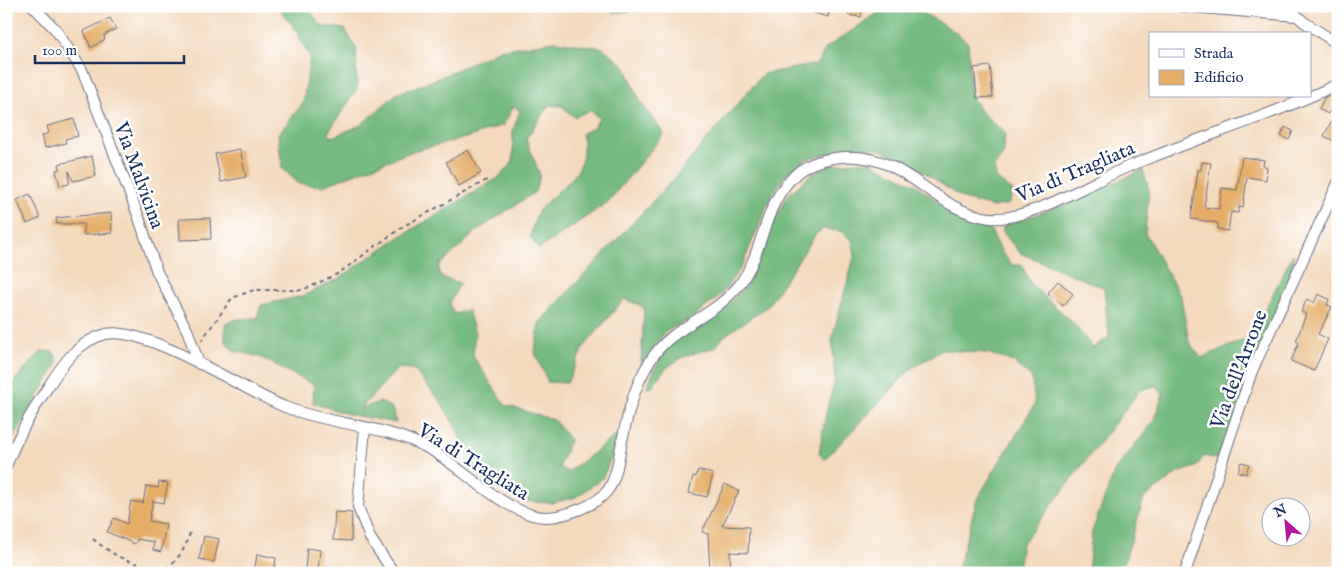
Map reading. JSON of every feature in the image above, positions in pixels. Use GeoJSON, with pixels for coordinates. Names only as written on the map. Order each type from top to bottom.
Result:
{"type":"FeatureCollection","features":[{"type":"Feature","properties":{"kind":"street","name":"Via Malvicina"},"geometry":{"type":"LineString","coordinates":[[33,6],[56,30],[82,70],[138,215],[157,272],[195,349],[199,364]]}},
{"type":"Feature","properties":{"kind":"street"},"geometry":{"type":"LineString","coordinates":[[1179,6],[1296,16]]}},
{"type":"Feature","properties":{"kind":"street"},"geometry":{"type":"LineString","coordinates":[[1286,6],[1296,16],[1338,44]]}},
{"type":"Feature","properties":{"kind":"street","name":"Via di Tragliata"},"geometry":{"type":"LineString","coordinates":[[1312,95],[1338,84]]}},
{"type":"Feature","properties":{"kind":"street","name":"Via di Tragliata"},"geometry":{"type":"LineString","coordinates":[[6,466],[18,436],[58,370],[76,350],[96,337],[110,333],[130,335],[161,346],[282,406],[308,415],[391,433],[426,447],[523,513],[542,517],[569,513],[597,500],[610,485],[630,408],[644,371],[654,354],[672,336],[719,306],[738,286],[750,268],[774,202],[790,181],[806,167],[837,157],[873,158],[902,171],[958,208],[987,217],[1011,217],[1043,206],[1129,166],[1306,98]]}},
{"type":"Feature","properties":{"kind":"street","name":"Via dell'Arrone"},"geometry":{"type":"LineString","coordinates":[[1185,573],[1252,371],[1338,183]]}},
{"type":"Feature","properties":{"kind":"street"},"geometry":{"type":"LineString","coordinates":[[364,428],[358,507],[370,538],[394,573]]}},
{"type":"Feature","properties":{"kind":"path"},"geometry":{"type":"LineString","coordinates":[[195,349],[232,298],[254,290],[302,290],[312,286],[339,273],[402,227],[487,180]]}},
{"type":"Feature","properties":{"kind":"path"},"geometry":{"type":"LineString","coordinates":[[166,573],[167,568],[178,559],[184,550],[190,533]]}},
{"type":"Feature","properties":{"kind":"path"},"geometry":{"type":"LineString","coordinates":[[93,539],[114,556],[145,567],[167,568]]}},
{"type":"Feature","properties":{"kind":"green space"},"geometry":{"type":"Polygon","coordinates":[[[277,6],[307,6],[321,26],[345,29],[356,48],[357,89],[328,133],[332,137],[361,125],[396,94],[434,80],[500,50],[555,41],[603,48],[625,66],[641,103],[664,134],[608,202],[539,249],[530,237],[539,211],[567,184],[579,169],[583,148],[582,133],[593,128],[599,119],[591,110],[574,117],[562,106],[549,105],[526,139],[540,175],[535,192],[478,230],[439,266],[440,277],[460,283],[449,304],[455,314],[468,310],[475,333],[473,356],[505,405],[554,420],[570,440],[559,467],[568,472],[615,436],[617,444],[602,479],[576,497],[552,503],[523,501],[473,467],[456,428],[441,402],[413,369],[398,368],[360,409],[380,402],[392,408],[396,423],[348,414],[313,403],[314,385],[260,357],[234,351],[225,341],[225,324],[237,319],[257,318],[261,305],[303,296],[340,278],[393,241],[498,178],[513,162],[513,130],[520,111],[514,106],[503,125],[469,137],[413,151],[323,186],[299,184],[282,168],[278,134],[303,103],[310,57],[293,26],[277,6]]]}},
{"type":"Feature","properties":{"kind":"green space"},"geometry":{"type":"Polygon","coordinates":[[[609,6],[683,6],[614,13],[609,6]]]}},
{"type":"Feature","properties":{"kind":"green space"},"geometry":{"type":"Polygon","coordinates":[[[893,6],[923,13],[953,30],[968,43],[971,95],[980,111],[1005,133],[1004,152],[994,168],[997,179],[1013,191],[1009,204],[993,207],[963,199],[905,159],[875,148],[850,148],[806,159],[784,177],[770,198],[742,266],[721,295],[693,317],[665,332],[641,365],[644,307],[624,299],[583,348],[567,383],[548,382],[535,353],[539,323],[671,182],[763,74],[817,64],[826,48],[884,9],[893,6]]]}},
{"type":"Feature","properties":{"kind":"green space"},"geometry":{"type":"Polygon","coordinates":[[[868,161],[916,185],[961,219],[989,227],[1002,253],[1012,265],[1022,265],[1031,284],[1073,323],[1093,348],[1109,337],[1104,288],[1020,253],[1002,231],[1004,226],[1063,205],[1143,170],[1149,190],[1145,233],[1181,297],[1189,342],[1201,358],[1251,337],[1293,254],[1293,273],[1217,459],[1204,456],[1196,467],[1178,473],[1144,498],[1121,573],[1088,573],[1092,532],[1115,470],[1153,422],[1163,394],[1156,386],[1140,390],[1022,544],[1018,567],[1020,573],[957,573],[977,499],[1035,404],[1032,378],[1013,362],[987,353],[942,350],[912,368],[824,460],[819,453],[827,408],[835,381],[832,338],[855,254],[852,240],[841,231],[823,229],[816,234],[767,307],[724,336],[716,347],[679,359],[665,370],[652,387],[646,388],[664,350],[681,336],[719,315],[747,284],[787,196],[811,174],[832,164],[868,161]]]}},
{"type":"Feature","properties":{"kind":"green space"},"geometry":{"type":"Polygon","coordinates":[[[42,351],[53,352],[57,358],[57,365],[6,450],[6,390],[42,351]]]}},
{"type":"Feature","properties":{"kind":"building"},"geometry":{"type":"Polygon","coordinates":[[[816,6],[830,6],[828,17],[814,13],[816,6]]]}},
{"type":"Feature","properties":{"kind":"building"},"geometry":{"type":"Polygon","coordinates":[[[850,6],[864,6],[861,17],[848,15],[850,6]]]}},
{"type":"Feature","properties":{"kind":"building"},"geometry":{"type":"Polygon","coordinates":[[[110,18],[116,29],[104,35],[105,39],[91,48],[84,31],[110,18]]]}},
{"type":"Feature","properties":{"kind":"building"},"geometry":{"type":"Polygon","coordinates":[[[990,66],[993,97],[977,98],[974,68],[990,66]]]}},
{"type":"Feature","properties":{"kind":"building"},"geometry":{"type":"Polygon","coordinates":[[[1328,96],[1335,100],[1328,114],[1319,109],[1324,98],[1328,96]]]}},
{"type":"Feature","properties":{"kind":"building"},"geometry":{"type":"Polygon","coordinates":[[[1338,108],[1338,143],[1324,136],[1338,108]]]}},
{"type":"Feature","properties":{"kind":"building"},"geometry":{"type":"Polygon","coordinates":[[[74,119],[78,136],[65,139],[66,143],[45,148],[42,135],[49,133],[47,126],[74,119]]]}},
{"type":"Feature","properties":{"kind":"building"},"geometry":{"type":"Polygon","coordinates":[[[1285,127],[1293,131],[1289,140],[1281,136],[1285,127]]]}},
{"type":"Feature","properties":{"kind":"building"},"geometry":{"type":"Polygon","coordinates":[[[240,149],[246,177],[221,182],[215,154],[240,149]]]}},
{"type":"Feature","properties":{"kind":"building"},"geometry":{"type":"Polygon","coordinates":[[[468,150],[481,173],[459,186],[446,162],[468,150]]]}},
{"type":"Feature","properties":{"kind":"building"},"geometry":{"type":"Polygon","coordinates":[[[92,156],[96,176],[73,181],[69,171],[69,184],[60,186],[56,170],[60,169],[59,164],[92,156]]]}},
{"type":"Feature","properties":{"kind":"building"},"geometry":{"type":"Polygon","coordinates":[[[1242,157],[1264,160],[1263,166],[1267,167],[1266,180],[1247,177],[1243,208],[1239,207],[1238,213],[1231,212],[1228,231],[1218,229],[1218,223],[1191,219],[1198,170],[1201,170],[1202,162],[1211,163],[1204,207],[1219,209],[1222,188],[1237,190],[1242,157]]]}},
{"type":"Feature","properties":{"kind":"building"},"geometry":{"type":"Polygon","coordinates":[[[30,194],[40,218],[27,224],[17,200],[30,194]]]}},
{"type":"Feature","properties":{"kind":"building"},"geometry":{"type":"Polygon","coordinates":[[[111,213],[112,233],[84,235],[83,224],[57,224],[56,218],[111,213]]]}},
{"type":"Feature","properties":{"kind":"building"},"geometry":{"type":"Polygon","coordinates":[[[210,218],[211,239],[180,240],[179,219],[210,218]]]}},
{"type":"Feature","properties":{"kind":"building"},"geometry":{"type":"Polygon","coordinates":[[[1058,281],[1073,294],[1063,306],[1048,293],[1058,281]]]}},
{"type":"Feature","properties":{"kind":"building"},"geometry":{"type":"Polygon","coordinates":[[[1318,294],[1329,299],[1327,305],[1332,307],[1318,334],[1328,339],[1314,371],[1291,361],[1299,342],[1296,341],[1306,314],[1301,312],[1307,299],[1314,303],[1318,294]]]}},
{"type":"Feature","properties":{"kind":"building"},"geometry":{"type":"Polygon","coordinates":[[[1241,462],[1249,464],[1246,474],[1238,472],[1241,462]]]}},
{"type":"Feature","properties":{"kind":"building"},"geometry":{"type":"Polygon","coordinates":[[[698,470],[713,474],[707,497],[689,493],[693,476],[696,477],[698,470]]]}},
{"type":"Feature","properties":{"kind":"building"},"geometry":{"type":"Polygon","coordinates":[[[159,482],[168,483],[164,503],[153,501],[149,521],[166,524],[161,552],[153,550],[154,542],[137,539],[135,544],[107,532],[114,518],[127,524],[131,501],[143,503],[146,486],[158,488],[159,482]]]}},
{"type":"Feature","properties":{"kind":"building"},"geometry":{"type":"Polygon","coordinates":[[[725,484],[739,491],[722,526],[749,527],[748,553],[730,552],[731,572],[710,573],[708,534],[702,532],[725,484]]]}},
{"type":"Feature","properties":{"kind":"building"},"geometry":{"type":"Polygon","coordinates":[[[335,512],[352,513],[351,541],[333,540],[335,512]]]}},
{"type":"Feature","properties":{"kind":"building"},"geometry":{"type":"Polygon","coordinates":[[[204,536],[219,539],[214,562],[199,559],[204,536]]]}},
{"type":"Feature","properties":{"kind":"building"},"geometry":{"type":"Polygon","coordinates":[[[307,548],[320,550],[318,571],[305,570],[307,548]]]}},
{"type":"Feature","properties":{"kind":"building"},"geometry":{"type":"Polygon","coordinates":[[[257,554],[276,558],[274,573],[254,573],[257,554]]]}}]}
